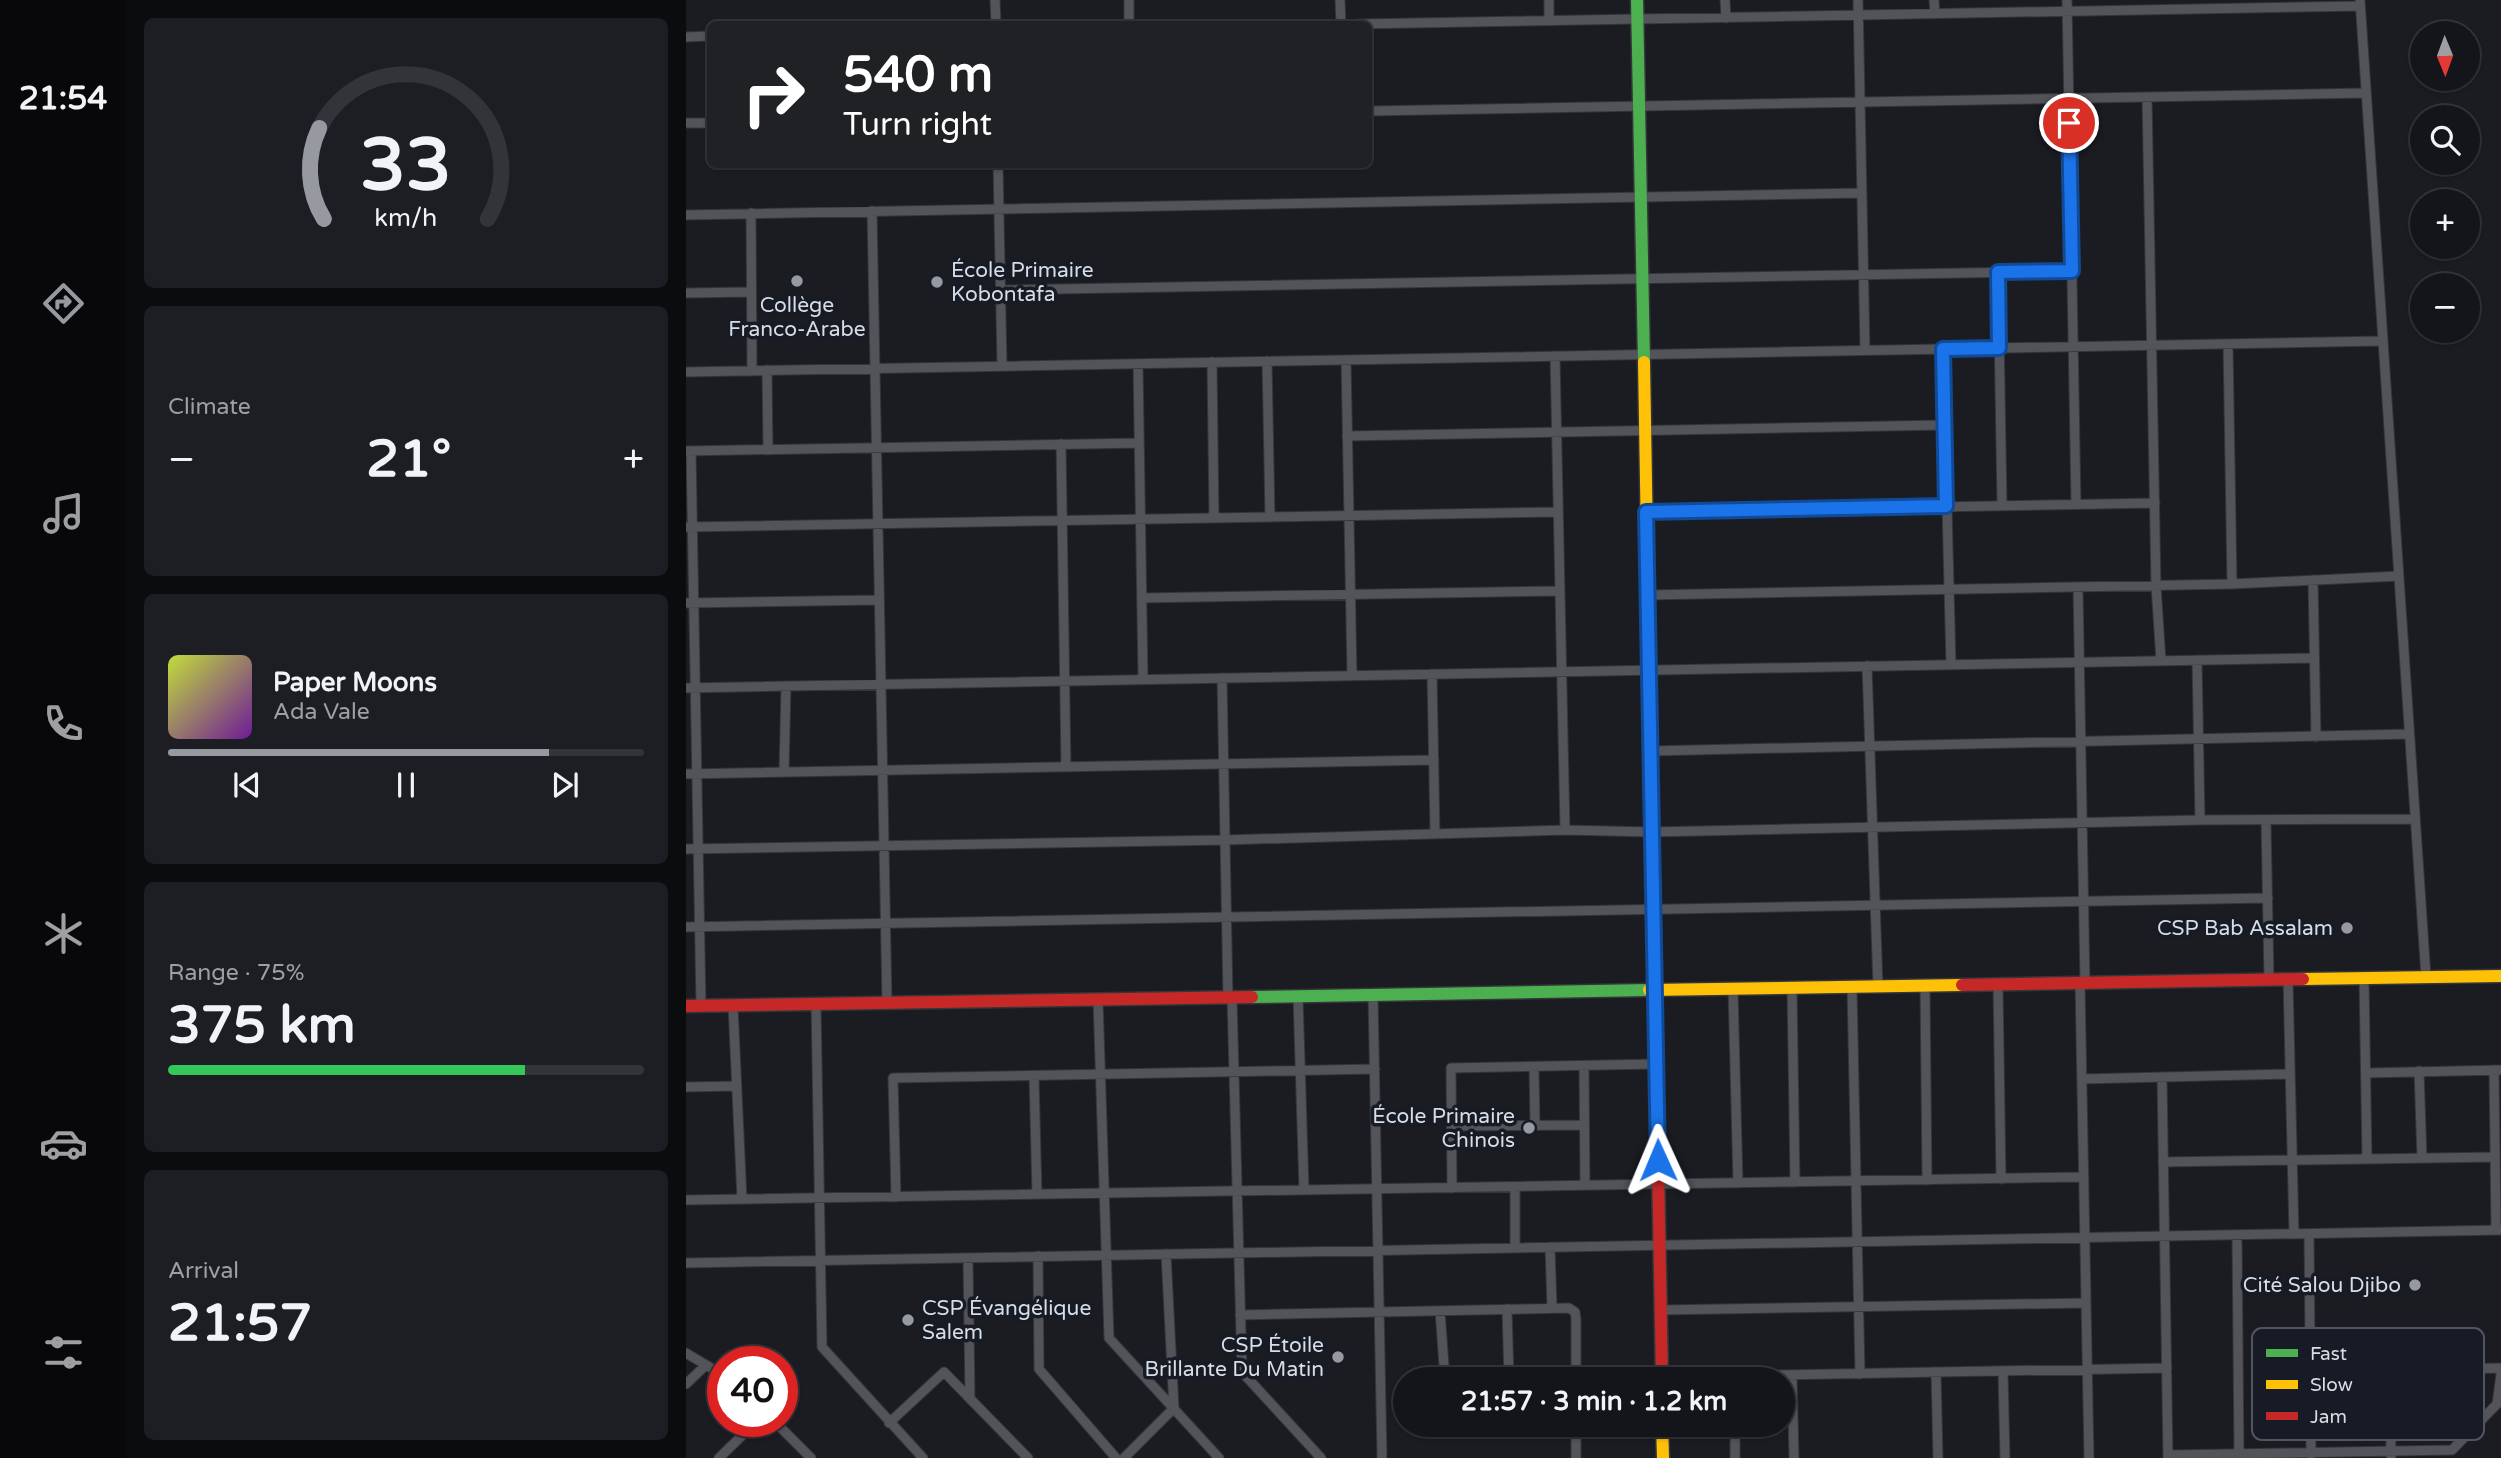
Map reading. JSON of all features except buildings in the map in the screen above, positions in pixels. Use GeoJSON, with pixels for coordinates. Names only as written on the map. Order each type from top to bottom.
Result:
{"type":"FeatureCollection","features":[{"type":"Feature","properties":{"kind":"street"},"geometry":{"type":"LineString","coordinates":[[995,0],[996,21]]}},
{"type":"Feature","properties":{"kind":"street"},"geometry":{"type":"LineString","coordinates":[[1129,0],[1129,21]]}},
{"type":"Feature","properties":{"kind":"street"},"geometry":{"type":"LineString","coordinates":[[1340,0],[1340,21]]}},
{"type":"Feature","properties":{"kind":"street"},"geometry":{"type":"LineString","coordinates":[[1549,0],[1549,21]]}},
{"type":"Feature","properties":{"kind":"street"},"geometry":{"type":"LineString","coordinates":[[1637,0],[1662,1367]]}},
{"type":"Feature","properties":{"kind":"street"},"geometry":{"type":"LineString","coordinates":[[1725,0],[1726,18]]}},
{"type":"Feature","properties":{"kind":"street"},"geometry":{"type":"LineString","coordinates":[[1858,0],[1865,350]]}},
{"type":"Feature","properties":{"kind":"street"},"geometry":{"type":"LineString","coordinates":[[1934,0],[1935,14]]}},
{"type":"Feature","properties":{"kind":"street"},"geometry":{"type":"LineString","coordinates":[[2067,0],[2077,504]]}},
{"type":"Feature","properties":{"kind":"street"},"geometry":{"type":"LineString","coordinates":[[1372,24],[2067,12],[2146,5],[2360,3],[2426,977]]}},
{"type":"Feature","properties":{"kind":"street"},"geometry":{"type":"LineString","coordinates":[[686,37],[707,36]]}},
{"type":"Feature","properties":{"kind":"street"},"geometry":{"type":"LineString","coordinates":[[1372,111],[2366,93]]}},
{"type":"Feature","properties":{"kind":"street"},"geometry":{"type":"LineString","coordinates":[[2147,97],[2156,586],[2161,661]]}},
{"type":"Feature","properties":{"kind":"street"},"geometry":{"type":"LineString","coordinates":[[686,123],[707,123]]}},
{"type":"Feature","properties":{"kind":"street"},"geometry":{"type":"LineString","coordinates":[[998,168],[1002,366]]}},
{"type":"Feature","properties":{"kind":"street"},"geometry":{"type":"LineString","coordinates":[[686,215],[1862,193]]}},
{"type":"Feature","properties":{"kind":"street"},"geometry":{"type":"LineString","coordinates":[[872,211],[887,1003]]}},
{"type":"Feature","properties":{"kind":"street"},"geometry":{"type":"LineString","coordinates":[[751,213],[752,370]]}},
{"type":"Feature","properties":{"kind":"street"},"geometry":{"type":"LineString","coordinates":[[1001,290],[2072,271]]}},
{"type":"Feature","properties":{"kind":"street"},"geometry":{"type":"LineString","coordinates":[[1998,272],[2002,505]]}},
{"type":"Feature","properties":{"kind":"street"},"geometry":{"type":"LineString","coordinates":[[686,293],[751,292]]}},
{"type":"Feature","properties":{"kind":"street"},"geometry":{"type":"LineString","coordinates":[[686,372],[2383,341]]}},
{"type":"Feature","properties":{"kind":"street"},"geometry":{"type":"LineString","coordinates":[[2228,344],[2232,584]]}},
{"type":"Feature","properties":{"kind":"street"},"geometry":{"type":"LineString","coordinates":[[1943,349],[1951,665]]}},
{"type":"Feature","properties":{"kind":"street"},"geometry":{"type":"LineString","coordinates":[[1555,356],[1565,830]]}},
{"type":"Feature","properties":{"kind":"street"},"geometry":{"type":"LineString","coordinates":[[1346,360],[1352,676]]}},
{"type":"Feature","properties":{"kind":"street"},"geometry":{"type":"LineString","coordinates":[[1267,361],[1270,517]]}},
{"type":"Feature","properties":{"kind":"street"},"geometry":{"type":"LineString","coordinates":[[1212,362],[1214,518]]}},
{"type":"Feature","properties":{"kind":"street"},"geometry":{"type":"LineString","coordinates":[[1138,363],[1143,679]]}},
{"type":"Feature","properties":{"kind":"street"},"geometry":{"type":"LineString","coordinates":[[767,370],[768,450]]}},
{"type":"Feature","properties":{"kind":"street"},"geometry":{"type":"LineString","coordinates":[[1348,436],[1944,425]]}},
{"type":"Feature","properties":{"kind":"street"},"geometry":{"type":"LineString","coordinates":[[701,1006],[697,774],[691,687],[688,451],[1139,443]]}},
{"type":"Feature","properties":{"kind":"street"},"geometry":{"type":"LineString","coordinates":[[1060,444],[1066,767]]}},
{"type":"Feature","properties":{"kind":"street"},"geometry":{"type":"LineString","coordinates":[[1646,512],[2155,503]]}},
{"type":"Feature","properties":{"kind":"street"},"geometry":{"type":"LineString","coordinates":[[689,527],[1558,512]]}},
{"type":"Feature","properties":{"kind":"street"},"geometry":{"type":"LineString","coordinates":[[1647,595],[2156,586],[2399,576]]}},
{"type":"Feature","properties":{"kind":"street"},"geometry":{"type":"LineString","coordinates":[[2313,580],[2316,737]]}},
{"type":"Feature","properties":{"kind":"street"},"geometry":{"type":"LineString","coordinates":[[2078,587],[2084,902],[2082,1079],[2089,1458]]}},
{"type":"Feature","properties":{"kind":"street"},"geometry":{"type":"LineString","coordinates":[[1142,598],[1559,590]]}},
{"type":"Feature","properties":{"kind":"street"},"geometry":{"type":"LineString","coordinates":[[690,603],[879,600]]}},
{"type":"Feature","properties":{"kind":"street"},"geometry":{"type":"LineString","coordinates":[[691,687],[2314,658]]}},
{"type":"Feature","properties":{"kind":"street"},"geometry":{"type":"LineString","coordinates":[[2197,660],[2200,820]]}},
{"type":"Feature","properties":{"kind":"street"},"geometry":{"type":"LineString","coordinates":[[1867,666],[1878,987]]}},
{"type":"Feature","properties":{"kind":"street"},"geometry":{"type":"LineString","coordinates":[[1432,674],[1435,833]]}},
{"type":"Feature","properties":{"kind":"street"},"geometry":{"type":"LineString","coordinates":[[1222,678],[1226,917],[1235,1072],[1242,1372],[1321,1458]]}},
{"type":"Feature","properties":{"kind":"street"},"geometry":{"type":"LineString","coordinates":[[784,772],[786,686]]}},
{"type":"Feature","properties":{"kind":"street"},"geometry":{"type":"LineString","coordinates":[[1650,751],[2199,741],[2409,734]]}},
{"type":"Feature","properties":{"kind":"street"},"geometry":{"type":"LineString","coordinates":[[686,774],[1434,760]]}},
{"type":"Feature","properties":{"kind":"street"},"geometry":{"type":"LineString","coordinates":[[686,849],[1565,830],[1651,832],[2200,820],[2415,819]]}},
{"type":"Feature","properties":{"kind":"street"},"geometry":{"type":"LineString","coordinates":[[2266,821],[2269,980]]}},
{"type":"Feature","properties":{"kind":"street"},"geometry":{"type":"LineString","coordinates":[[686,927],[2268,898]]}},
{"type":"Feature","properties":{"kind":"street"},"geometry":{"type":"LineString","coordinates":[[686,1006],[2501,976]]}},
{"type":"Feature","properties":{"kind":"street"},"geometry":{"type":"LineString","coordinates":[[2364,978],[2367,1159]]}},
{"type":"Feature","properties":{"kind":"street"},"geometry":{"type":"LineString","coordinates":[[2288,980],[2294,1234]]}},
{"type":"Feature","properties":{"kind":"street"},"geometry":{"type":"LineString","coordinates":[[1998,985],[2001,1179]]}},
{"type":"Feature","properties":{"kind":"street"},"geometry":{"type":"LineString","coordinates":[[1925,986],[1927,1180]]}},
{"type":"Feature","properties":{"kind":"street"},"geometry":{"type":"LineString","coordinates":[[1852,988],[1860,1374]]}},
{"type":"Feature","properties":{"kind":"street"},"geometry":{"type":"LineString","coordinates":[[1792,989],[1795,1182]]}},
{"type":"Feature","properties":{"kind":"street"},"geometry":{"type":"LineString","coordinates":[[1733,990],[1738,1183]]}},
{"type":"Feature","properties":{"kind":"street"},"geometry":{"type":"LineString","coordinates":[[1373,996],[1382,1458]]}},
{"type":"Feature","properties":{"kind":"street"},"geometry":{"type":"LineString","coordinates":[[1298,997],[1304,1190]]}},
{"type":"Feature","properties":{"kind":"street"},"geometry":{"type":"LineString","coordinates":[[1098,1000],[1109,1338],[1219,1458]]}},
{"type":"Feature","properties":{"kind":"street"},"geometry":{"type":"LineString","coordinates":[[816,1004],[822,1347],[923,1458]]}},
{"type":"Feature","properties":{"kind":"street"},"geometry":{"type":"LineString","coordinates":[[733,1006],[742,1199]]}},
{"type":"Feature","properties":{"kind":"street"},"geometry":{"type":"LineString","coordinates":[[1452,1188],[1451,1068],[1656,1064]]}},
{"type":"Feature","properties":{"kind":"street"},"geometry":{"type":"LineString","coordinates":[[1534,1066],[1535,1125]]}},
{"type":"Feature","properties":{"kind":"street"},"geometry":{"type":"LineString","coordinates":[[1584,1066],[1585,1185]]}},
{"type":"Feature","properties":{"kind":"street"},"geometry":{"type":"LineString","coordinates":[[895,1197],[893,1078],[1375,1069]]}},
{"type":"Feature","properties":{"kind":"street"},"geometry":{"type":"LineString","coordinates":[[686,1263],[2499,1230],[2495,1157],[2498,1070],[2366,1073]]}},
{"type":"Feature","properties":{"kind":"street"},"geometry":{"type":"LineString","coordinates":[[2419,1072],[2422,1158]]}},
{"type":"Feature","properties":{"kind":"street"},"geometry":{"type":"LineString","coordinates":[[2082,1079],[2290,1074]]}},
{"type":"Feature","properties":{"kind":"street"},"geometry":{"type":"LineString","coordinates":[[1034,1076],[1037,1194]]}},
{"type":"Feature","properties":{"kind":"street"},"geometry":{"type":"LineString","coordinates":[[2162,1077],[2168,1457],[2390,1455],[2452,1450],[2462,1440]]}},
{"type":"Feature","properties":{"kind":"street"},"geometry":{"type":"LineString","coordinates":[[686,1087],[737,1086]]}},
{"type":"Feature","properties":{"kind":"street"},"geometry":{"type":"LineString","coordinates":[[1452,1126],[1584,1125]]}},
{"type":"Feature","properties":{"kind":"street"},"geometry":{"type":"LineString","coordinates":[[2163,1162],[2495,1157]]}},
{"type":"Feature","properties":{"kind":"street"},"geometry":{"type":"LineString","coordinates":[[686,1200],[2084,1177]]}},
{"type":"Feature","properties":{"kind":"street"},"geometry":{"type":"LineString","coordinates":[[1515,1186],[1516,1248]]}},
{"type":"Feature","properties":{"kind":"street"},"geometry":{"type":"LineString","coordinates":[[2309,1234],[2310,1328]]}},
{"type":"Feature","properties":{"kind":"street"},"geometry":{"type":"LineString","coordinates":[[2237,1235],[2239,1455]]}},
{"type":"Feature","properties":{"kind":"street"},"geometry":{"type":"LineString","coordinates":[[1550,1247],[1552,1308]]}},
{"type":"Feature","properties":{"kind":"street"},"geometry":{"type":"LineString","coordinates":[[1124,1458],[1174,1409],[1166,1254]]}},
{"type":"Feature","properties":{"kind":"street"},"geometry":{"type":"LineString","coordinates":[[1038,1256],[1040,1369],[1116,1458]]}},
{"type":"Feature","properties":{"kind":"street"},"geometry":{"type":"LineString","coordinates":[[968,1258],[970,1399]]}},
{"type":"Feature","properties":{"kind":"street"},"geometry":{"type":"LineString","coordinates":[[1660,1310],[2086,1303]]}},
{"type":"Feature","properties":{"kind":"street"},"geometry":{"type":"LineString","coordinates":[[1240,1315],[1569,1308],[1575,1312],[1576,1367]]}},
{"type":"Feature","properties":{"kind":"street"},"geometry":{"type":"LineString","coordinates":[[1507,1309],[1509,1367]]}},
{"type":"Feature","properties":{"kind":"street"},"geometry":{"type":"LineString","coordinates":[[1440,1311],[1444,1367]]}},
{"type":"Feature","properties":{"kind":"street"},"geometry":{"type":"LineString","coordinates":[[686,1353],[706,1365],[686,1384]]}},
{"type":"Feature","properties":{"kind":"street"},"geometry":{"type":"LineString","coordinates":[[1795,1375],[2167,1368]]}},
{"type":"Feature","properties":{"kind":"street"},"geometry":{"type":"LineString","coordinates":[[2003,1371],[2005,1458]]}},
{"type":"Feature","properties":{"kind":"street"},"geometry":{"type":"LineString","coordinates":[[2484,1417],[2497,1404],[2501,1371]]}},
{"type":"Feature","properties":{"kind":"street"},"geometry":{"type":"LineString","coordinates":[[889,1423],[944,1372],[1028,1458]]}},
{"type":"Feature","properties":{"kind":"street"},"geometry":{"type":"LineString","coordinates":[[1936,1372],[1938,1458]]}},
{"type":"Feature","properties":{"kind":"street"},"geometry":{"type":"LineString","coordinates":[[719,1458],[741,1437]]}},
{"type":"Feature","properties":{"kind":"street"},"geometry":{"type":"LineString","coordinates":[[790,1437],[811,1458]]}},
{"type":"Feature","properties":{"kind":"street"},"geometry":{"type":"LineString","coordinates":[[1576,1437],[1576,1458]]}},
{"type":"Feature","properties":{"kind":"street"},"geometry":{"type":"LineString","coordinates":[[1662,1437],[1663,1458]]}},
{"type":"Feature","properties":{"kind":"street"},"geometry":{"type":"LineString","coordinates":[[1735,1437],[1735,1458]]}},
{"type":"Feature","properties":{"kind":"street"},"geometry":{"type":"LineString","coordinates":[[1793,1437],[1794,1458]]}},
{"type":"Feature","properties":{"kind":"street"},"geometry":{"type":"LineString","coordinates":[[2312,1440],[2312,1454]]}},
{"type":"Feature","properties":{"kind":"traffic: fast"},"geometry":{"type":"LineString","coordinates":[[1637,0],[1644,362]]}},
{"type":"Feature","properties":{"kind":"traffic: fast"},"geometry":{"type":"LineString","coordinates":[[1252,997],[1649,990]]}},
{"type":"Feature","properties":{"kind":"traffic: slow"},"geometry":{"type":"LineString","coordinates":[[1644,362],[1653,897]]}},
{"type":"Feature","properties":{"kind":"traffic: slow"},"geometry":{"type":"LineString","coordinates":[[2303,979],[2501,976]]}},
{"type":"Feature","properties":{"kind":"traffic: slow"},"geometry":{"type":"LineString","coordinates":[[1649,990],[1962,985]]}},
{"type":"Feature","properties":{"kind":"traffic: slow"},"geometry":{"type":"LineString","coordinates":[[1662,1437],[1663,1458]]}},
{"type":"Feature","properties":{"kind":"traffic: jam"},"geometry":{"type":"LineString","coordinates":[[1653,897],[1662,1367]]}},
{"type":"Feature","properties":{"kind":"traffic: jam"},"geometry":{"type":"LineString","coordinates":[[1962,985],[2303,979]]}},
{"type":"Feature","properties":{"kind":"traffic: jam"},"geometry":{"type":"LineString","coordinates":[[686,1006],[1252,997]]}},
{"type":"Feature","properties":{"kind":"place","name":"Collège Franco-Arabe"},"geometry":{"type":"Point","coordinates":[797,281]}},
{"type":"Feature","properties":{"kind":"place","name":"École Primaire Kobontafa"},"geometry":{"type":"Point","coordinates":[937,282]}},
{"type":"Feature","properties":{"kind":"place","name":"CSP Bab Assalam"},"geometry":{"type":"Point","coordinates":[2347,928]}},
{"type":"Feature","properties":{"kind":"place","name":"École Primaire Chinois"},"geometry":{"type":"Point","coordinates":[1529,1128]}},
{"type":"Feature","properties":{"kind":"place","name":"Cité Salou Djibo"},"geometry":{"type":"Point","coordinates":[2415,1285]}},
{"type":"Feature","properties":{"kind":"place","name":"CSP Évangélique Salem"},"geometry":{"type":"Point","coordinates":[908,1320]}},
{"type":"Feature","properties":{"kind":"place","name":"CSP Étoile Brillante Du Matin"},"geometry":{"type":"Point","coordinates":[1338,1357]}},
{"type":"Feature","properties":{"kind":"route"},"geometry":{"type":"LineString","coordinates":[[1658,1160],[1646,512],[1946,506],[1943,349],[1999,348],[1998,272],[2072,271],[2069,123]]}}]}
